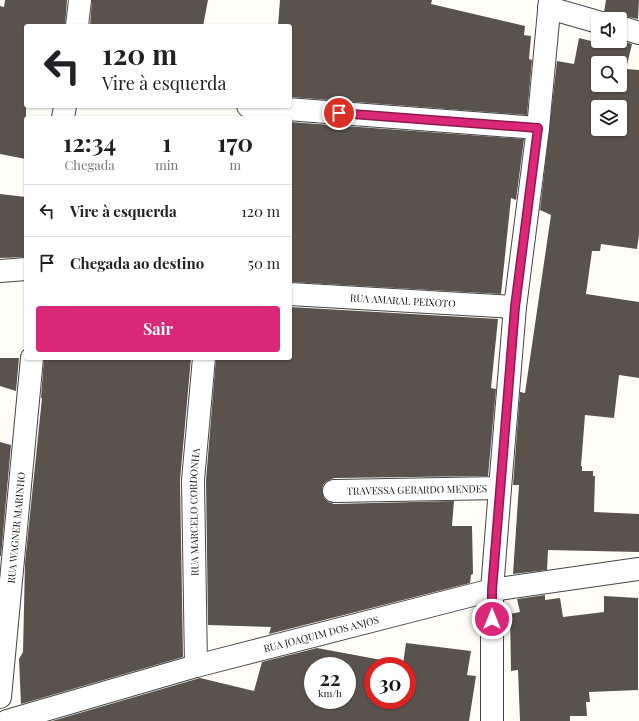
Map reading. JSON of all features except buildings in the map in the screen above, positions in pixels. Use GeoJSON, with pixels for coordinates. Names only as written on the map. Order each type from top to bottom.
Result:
{"type":"FeatureCollection","features":[{"type":"Feature","properties":{"kind":"street"},"geometry":{"type":"LineString","coordinates":[[77,24],[80,0]]}},
{"type":"Feature","properties":{"kind":"street"},"geometry":{"type":"LineString","coordinates":[[492,721],[492,590],[500,488],[515,307],[538,128],[550,4],[591,19]]}},
{"type":"Feature","properties":{"kind":"street"},"geometry":{"type":"LineString","coordinates":[[627,30],[639,33]]}},
{"type":"Feature","properties":{"kind":"street"},"geometry":{"type":"LineString","coordinates":[[274,108],[538,128]]}},
{"type":"Feature","properties":{"kind":"street"},"geometry":{"type":"LineString","coordinates":[[0,271],[24,269]]}},
{"type":"Feature","properties":{"kind":"street","name":"RUA AMARAL PEIXOTO"},"geometry":{"type":"LineString","coordinates":[[292,294],[515,307]]}},
{"type":"Feature","properties":{"kind":"street","name":"RUA WAGNER MARINHO"},"geometry":{"type":"LineString","coordinates":[[0,697],[32,360]]}},
{"type":"Feature","properties":{"kind":"street","name":"RUA MARCELO CORDONHA"},"geometry":{"type":"LineString","coordinates":[[196,666],[193,480],[204,360]]}},
{"type":"Feature","properties":{"kind":"street","name":"TRAVESSA GERARDO MENDES"},"geometry":{"type":"LineString","coordinates":[[334,492],[500,488]]}},
{"type":"Feature","properties":{"kind":"street","name":"RUA JOAQUIM DOS ANJOS"},"geometry":{"type":"LineString","coordinates":[[7,721],[196,666],[492,590],[639,569]]}},
{"type":"Feature","properties":{"kind":"route"},"geometry":{"type":"LineString","coordinates":[[339,113],[538,128],[515,307],[492,590],[492,619]]}}]}
